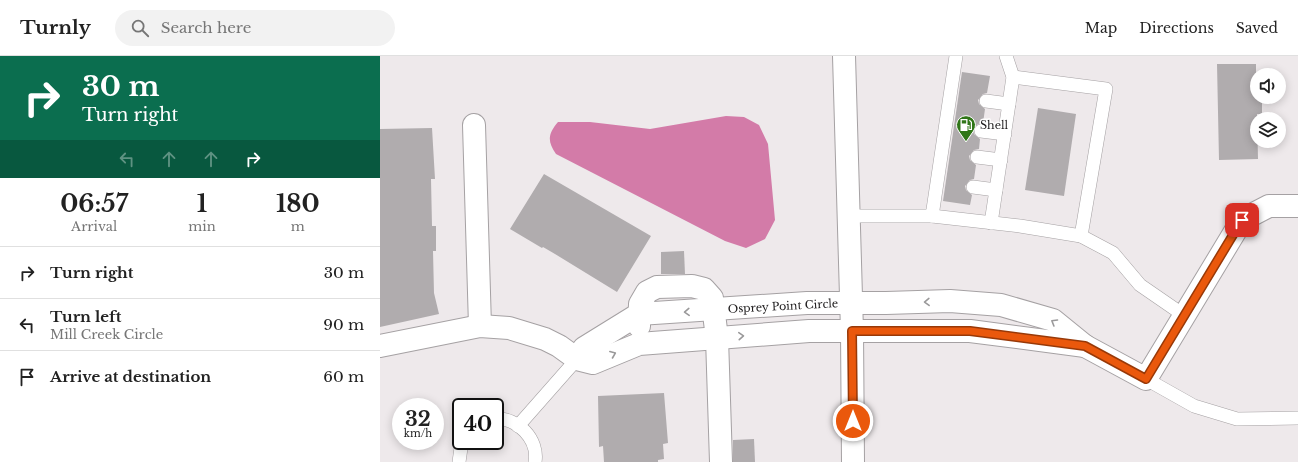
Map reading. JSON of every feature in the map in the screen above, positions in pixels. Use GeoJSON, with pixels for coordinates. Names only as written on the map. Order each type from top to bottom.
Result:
{"type":"FeatureCollection","features":[{"type":"Feature","properties":{"kind":"street"},"geometry":{"type":"LineString","coordinates":[[844,56],[852,303],[853,462]]}},
{"type":"Feature","properties":{"kind":"street"},"geometry":{"type":"LineString","coordinates":[[474,125],[480,326]]}},
{"type":"Feature","properties":{"kind":"street"},"geometry":{"type":"LineString","coordinates":[[380,346],[480,326],[509,328],[545,339],[559,346],[577,359],[593,363],[639,344],[809,331],[970,331],[1085,346],[1146,379],[1242,220],[1269,206],[1298,206]]}},
{"type":"Feature","properties":{"kind":"street","name":"Osprey Point Circle"},"geometry":{"type":"LineString","coordinates":[[639,344],[640,304],[647,292],[657,288],[692,286],[704,289],[712,298],[715,310],[717,338],[720,462]]}},
{"type":"Feature","properties":{"kind":"street","name":"Osprey Point Circle"},"geometry":{"type":"LineString","coordinates":[[715,310],[807,303],[950,301],[1001,305],[1053,320],[1085,346]]}},
{"type":"Feature","properties":{"kind":"street"},"geometry":{"type":"LineString","coordinates":[[577,359],[584,348],[639,314]]}},
{"type":"Feature","properties":{"kind":"lane"},"geometry":{"type":"LineString","coordinates":[[932,216],[942,182],[954,97],[956,56]]}},
{"type":"Feature","properties":{"kind":"lane"},"geometry":{"type":"LineString","coordinates":[[992,223],[1013,77],[1006,56]]}},
{"type":"Feature","properties":{"kind":"lane"},"geometry":{"type":"LineString","coordinates":[[1013,77],[1106,89],[1081,236]]}},
{"type":"Feature","properties":{"kind":"lane"},"geometry":{"type":"LineString","coordinates":[[986,101],[1009,104]]}},
{"type":"Feature","properties":{"kind":"lane"},"geometry":{"type":"LineString","coordinates":[[981,131],[1005,134]]}},
{"type":"Feature","properties":{"kind":"lane"},"geometry":{"type":"LineString","coordinates":[[977,157],[1001,160]]}},
{"type":"Feature","properties":{"kind":"lane"},"geometry":{"type":"LineString","coordinates":[[973,186],[996,190]]}},
{"type":"Feature","properties":{"kind":"lane"},"geometry":{"type":"LineString","coordinates":[[849,216],[932,216],[1081,236],[1113,253],[1140,285],[1185,316]]}},
{"type":"Feature","properties":{"kind":"lane"},"geometry":{"type":"LineString","coordinates":[[518,426],[577,359]]}},
{"type":"Feature","properties":{"kind":"lane"},"geometry":{"type":"LineString","coordinates":[[1146,379],[1194,406],[1237,419],[1298,418]]}},
{"type":"Feature","properties":{"kind":"lane"},"geometry":{"type":"LineString","coordinates":[[504,421],[512,422],[525,431],[534,444],[535,462]]}},
{"type":"Feature","properties":{"kind":"lane"},"geometry":{"type":"LineString","coordinates":[[459,462],[461,450]]}},
{"type":"Feature","properties":{"kind":"shaded area"},"geometry":{"type":"Polygon","coordinates":[[[726,116],[744,117],[759,125],[768,144],[775,220],[765,239],[746,248],[725,241],[556,154],[550,141],[552,130],[558,122],[590,122],[650,129],[726,116]]]}},
{"type":"Feature","properties":{"kind":"building"},"geometry":{"type":"Polygon","coordinates":[[[1217,64],[1256,64],[1256,68],[1250,68],[1250,104],[1262,104],[1262,112],[1250,112],[1250,148],[1258,148],[1258,159],[1219,160],[1217,64]]]}},
{"type":"Feature","properties":{"kind":"building","name":"Shell"},"geometry":{"type":"Polygon","coordinates":[[[962,72],[990,76],[987,93],[983,94],[978,100],[979,104],[985,109],[983,123],[978,124],[973,130],[974,134],[980,139],[979,149],[974,150],[969,156],[970,160],[976,165],[974,179],[970,180],[965,186],[966,190],[972,195],[970,205],[943,201],[962,72]]]}},
{"type":"Feature","properties":{"kind":"building"},"geometry":{"type":"Polygon","coordinates":[[[1038,108],[1076,114],[1064,196],[1025,190],[1038,108]]]}},
{"type":"Feature","properties":{"kind":"building"},"geometry":{"type":"Polygon","coordinates":[[[432,128],[435,179],[431,179],[432,226],[436,226],[436,251],[433,251],[434,293],[439,314],[380,327],[380,129],[432,128]]]}},
{"type":"Feature","properties":{"kind":"building"},"geometry":{"type":"Polygon","coordinates":[[[544,174],[651,236],[617,292],[555,254],[510,229],[544,174]]]}},
{"type":"Feature","properties":{"kind":"building"},"geometry":{"type":"Polygon","coordinates":[[[684,251],[685,274],[661,274],[661,252],[684,251]]]}},
{"type":"Feature","properties":{"kind":"building"},"geometry":{"type":"Polygon","coordinates":[[[664,393],[668,443],[663,444],[664,459],[658,460],[658,462],[604,462],[603,446],[599,447],[598,396],[664,393]]]}},
{"type":"Feature","properties":{"kind":"building"},"geometry":{"type":"Polygon","coordinates":[[[754,439],[755,462],[733,462],[733,440],[754,439]]]}},
{"type":"Feature","properties":{"kind":"place","name":"Shell"},"geometry":{"type":"Point","coordinates":[966,142]}},
{"type":"Feature","properties":{"kind":"route"},"geometry":{"type":"LineString","coordinates":[[853,421],[852,331],[970,331],[1027,340],[1085,346],[1146,379],[1242,220]]}}]}
